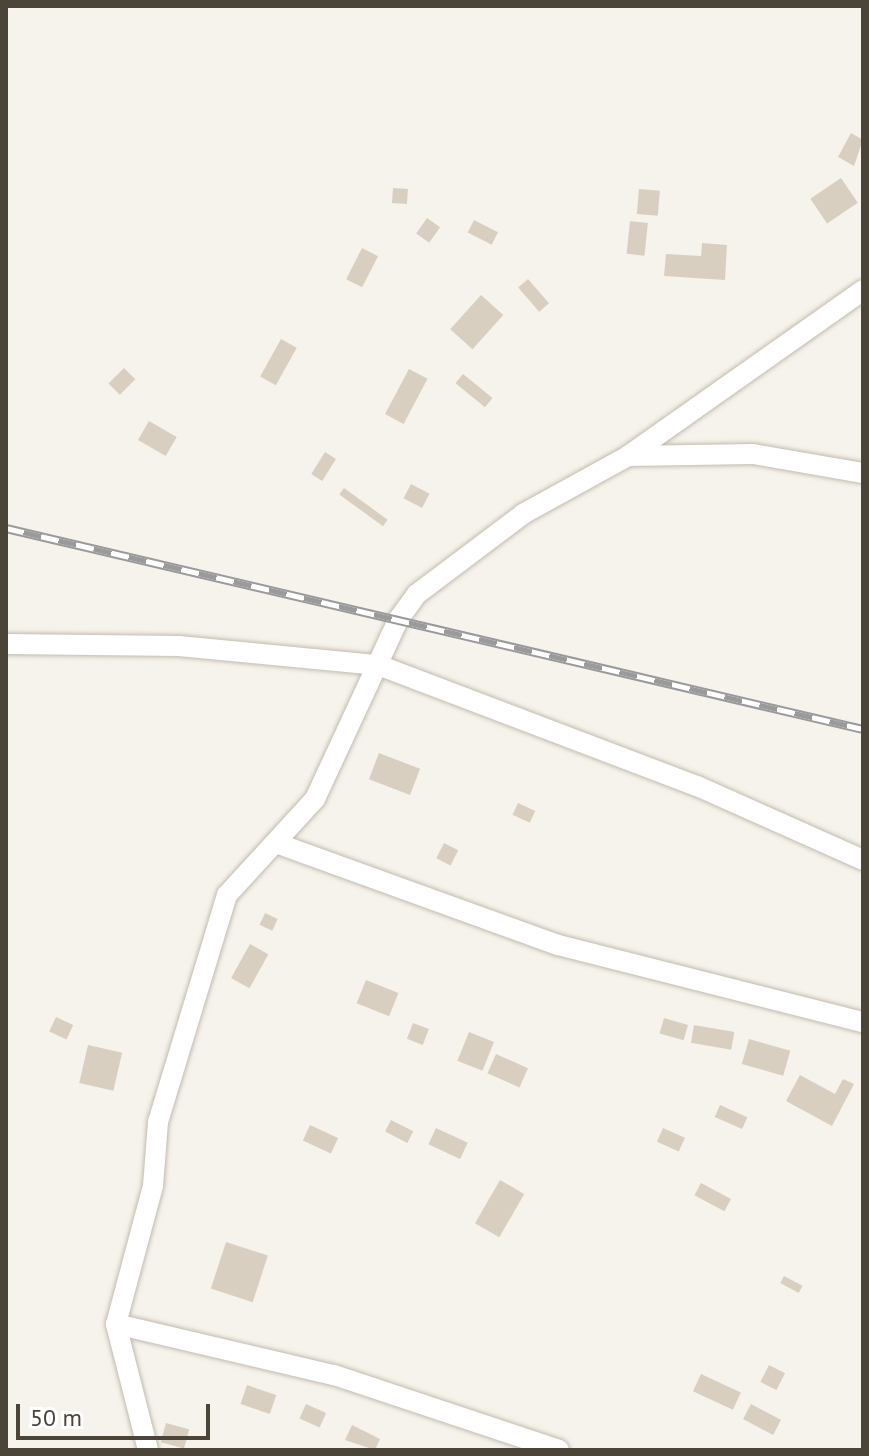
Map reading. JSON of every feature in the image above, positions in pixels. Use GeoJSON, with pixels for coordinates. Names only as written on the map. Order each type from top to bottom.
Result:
{"type":"FeatureCollection","features":[{"type":"Feature","properties":{"kind":"street"},"geometry":{"type":"LineString","coordinates":[[148,1450],[116,1324],[153,1186],[158,1122],[216,922],[227,895],[315,799],[398,620],[444,570],[523,514],[628,456],[863,290]]}},
{"type":"Feature","properties":{"kind":"street"},"geometry":{"type":"LineString","coordinates":[[628,456],[753,454],[863,473]]}},
{"type":"Feature","properties":{"kind":"street"},"geometry":{"type":"LineString","coordinates":[[6,644],[179,646],[378,665],[697,786],[863,860]]}},
{"type":"Feature","properties":{"kind":"street"},"geometry":{"type":"LineString","coordinates":[[276,843],[558,945],[863,1022]]}},
{"type":"Feature","properties":{"kind":"street"},"geometry":{"type":"LineString","coordinates":[[116,1324],[334,1375],[559,1450]]}},
{"type":"Feature","properties":{"kind":"building"},"geometry":{"type":"Polygon","coordinates":[[[851,133],[863,140],[854,166],[838,157],[851,133]]]}},
{"type":"Feature","properties":{"kind":"building"},"geometry":{"type":"Polygon","coordinates":[[[841,178],[858,203],[827,224],[810,199],[841,178]]]}},
{"type":"Feature","properties":{"kind":"building"},"geometry":{"type":"Polygon","coordinates":[[[393,188],[408,189],[407,204],[392,203],[393,188]]]}},
{"type":"Feature","properties":{"kind":"building"},"geometry":{"type":"Polygon","coordinates":[[[639,189],[660,191],[658,216],[637,214],[639,189]]]}},
{"type":"Feature","properties":{"kind":"building"},"geometry":{"type":"Polygon","coordinates":[[[427,218],[440,227],[429,243],[416,234],[427,218]]]}},
{"type":"Feature","properties":{"kind":"building"},"geometry":{"type":"Polygon","coordinates":[[[474,220],[498,232],[492,245],[468,232],[474,220]]]}},
{"type":"Feature","properties":{"kind":"building"},"geometry":{"type":"Polygon","coordinates":[[[630,221],[648,223],[644,256],[627,254],[630,221]]]}},
{"type":"Feature","properties":{"kind":"building"},"geometry":{"type":"Polygon","coordinates":[[[702,243],[727,245],[725,280],[664,276],[666,254],[701,256],[702,243]]]}},
{"type":"Feature","properties":{"kind":"building"},"geometry":{"type":"Polygon","coordinates":[[[362,248],[378,256],[362,287],[346,279],[362,248]]]}},
{"type":"Feature","properties":{"kind":"building"},"geometry":{"type":"Polygon","coordinates":[[[528,279],[549,303],[539,312],[518,288],[528,279]]]}},
{"type":"Feature","properties":{"kind":"building"},"geometry":{"type":"Polygon","coordinates":[[[481,295],[503,315],[473,349],[450,329],[481,295]]]}},
{"type":"Feature","properties":{"kind":"building"},"geometry":{"type":"Polygon","coordinates":[[[281,339],[297,348],[276,385],[260,377],[281,339]]]}},
{"type":"Feature","properties":{"kind":"building"},"geometry":{"type":"Polygon","coordinates":[[[124,368],[135,379],[120,395],[108,384],[124,368]]]}},
{"type":"Feature","properties":{"kind":"building"},"geometry":{"type":"Polygon","coordinates":[[[409,369],[428,379],[404,424],[385,414],[409,369]]]}},
{"type":"Feature","properties":{"kind":"building"},"geometry":{"type":"Polygon","coordinates":[[[463,374],[493,398],[485,407],[455,383],[463,374]]]}},
{"type":"Feature","properties":{"kind":"building"},"geometry":{"type":"Polygon","coordinates":[[[149,421],[177,437],[166,456],[138,440],[149,421]]]}},
{"type":"Feature","properties":{"kind":"building"},"geometry":{"type":"Polygon","coordinates":[[[325,452],[336,459],[322,481],[311,474],[325,452]]]}},
{"type":"Feature","properties":{"kind":"building"},"geometry":{"type":"Polygon","coordinates":[[[411,484],[430,494],[422,508],[403,498],[411,484]]]}},
{"type":"Feature","properties":{"kind":"building"},"geometry":{"type":"Polygon","coordinates":[[[344,488],[388,520],[383,526],[339,494],[344,488]]]}},
{"type":"Feature","properties":{"kind":"building"},"geometry":{"type":"Polygon","coordinates":[[[379,753],[420,769],[410,795],[369,779],[379,753]]]}},
{"type":"Feature","properties":{"kind":"building"},"geometry":{"type":"Polygon","coordinates":[[[518,803],[535,811],[530,823],[513,815],[518,803]]]}},
{"type":"Feature","properties":{"kind":"building"},"geometry":{"type":"Polygon","coordinates":[[[444,843],[458,850],[451,865],[436,858],[444,843]]]}},
{"type":"Feature","properties":{"kind":"building"},"geometry":{"type":"Polygon","coordinates":[[[265,913],[278,919],[272,931],[260,925],[265,913]]]}},
{"type":"Feature","properties":{"kind":"building"},"geometry":{"type":"Polygon","coordinates":[[[250,944],[268,954],[249,988],[231,978],[250,944]]]}},
{"type":"Feature","properties":{"kind":"building"},"geometry":{"type":"Polygon","coordinates":[[[366,980],[398,993],[389,1016],[357,1003],[366,980]]]}},
{"type":"Feature","properties":{"kind":"building"},"geometry":{"type":"Polygon","coordinates":[[[56,1017],[73,1025],[66,1040],[49,1032],[56,1017]]]}},
{"type":"Feature","properties":{"kind":"building"},"geometry":{"type":"Polygon","coordinates":[[[664,1018],[688,1025],[684,1040],[660,1033],[664,1018]]]}},
{"type":"Feature","properties":{"kind":"building"},"geometry":{"type":"Polygon","coordinates":[[[413,1023],[429,1029],[423,1045],[407,1039],[413,1023]]]}},
{"type":"Feature","properties":{"kind":"building"},"geometry":{"type":"Polygon","coordinates":[[[694,1025],[734,1032],[731,1050],[691,1043],[694,1025]]]}},
{"type":"Feature","properties":{"kind":"building"},"geometry":{"type":"Polygon","coordinates":[[[469,1032],[494,1042],[482,1071],[457,1061],[469,1032]]]}},
{"type":"Feature","properties":{"kind":"building"},"geometry":{"type":"Polygon","coordinates":[[[749,1039],[790,1051],[783,1076],[742,1064],[749,1039]]]}},
{"type":"Feature","properties":{"kind":"building"},"geometry":{"type":"Polygon","coordinates":[[[88,1045],[122,1053],[113,1091],[79,1083],[88,1045]]]}},
{"type":"Feature","properties":{"kind":"building"},"geometry":{"type":"Polygon","coordinates":[[[496,1054],[528,1068],[519,1087],[487,1073],[496,1054]]]}},
{"type":"Feature","properties":{"kind":"building"},"geometry":{"type":"Polygon","coordinates":[[[800,1075],[835,1094],[843,1079],[854,1084],[832,1126],[786,1101],[800,1075]]]}},
{"type":"Feature","properties":{"kind":"building"},"geometry":{"type":"Polygon","coordinates":[[[720,1105],[747,1117],[742,1129],[715,1117],[720,1105]]]}},
{"type":"Feature","properties":{"kind":"building"},"geometry":{"type":"Polygon","coordinates":[[[391,1120],[413,1131],[407,1143],[385,1132],[391,1120]]]}},
{"type":"Feature","properties":{"kind":"building"},"geometry":{"type":"Polygon","coordinates":[[[310,1125],[338,1138],[331,1154],[303,1140],[310,1125]]]}},
{"type":"Feature","properties":{"kind":"building"},"geometry":{"type":"Polygon","coordinates":[[[436,1128],[468,1143],[460,1159],[428,1144],[436,1128]]]}},
{"type":"Feature","properties":{"kind":"building"},"geometry":{"type":"Polygon","coordinates":[[[663,1128],[685,1138],[679,1151],[657,1142],[663,1128]]]}},
{"type":"Feature","properties":{"kind":"building"},"geometry":{"type":"Polygon","coordinates":[[[500,1180],[524,1194],[499,1237],[475,1223],[500,1180]]]}},
{"type":"Feature","properties":{"kind":"building"},"geometry":{"type":"Polygon","coordinates":[[[701,1183],[731,1199],[724,1211],[694,1195],[701,1183]]]}},
{"type":"Feature","properties":{"kind":"building"},"geometry":{"type":"Polygon","coordinates":[[[226,1242],[268,1256],[253,1302],[211,1289],[226,1242]]]}},
{"type":"Feature","properties":{"kind":"building"},"geometry":{"type":"Polygon","coordinates":[[[784,1276],[803,1286],[799,1293],[780,1283],[784,1276]]]}},
{"type":"Feature","properties":{"kind":"building"},"geometry":{"type":"Polygon","coordinates":[[[769,1365],[785,1373],[776,1390],[760,1382],[769,1365]]]}},
{"type":"Feature","properties":{"kind":"building"},"geometry":{"type":"Polygon","coordinates":[[[701,1374],[741,1393],[733,1410],[693,1391],[701,1374]]]}},
{"type":"Feature","properties":{"kind":"building"},"geometry":{"type":"Polygon","coordinates":[[[247,1385],[276,1395],[270,1414],[240,1404],[247,1385]]]}},
{"type":"Feature","properties":{"kind":"building"},"geometry":{"type":"Polygon","coordinates":[[[306,1404],[326,1413],[320,1428],[299,1419],[306,1404]]]}},
{"type":"Feature","properties":{"kind":"building"},"geometry":{"type":"Polygon","coordinates":[[[751,1404],[781,1420],[773,1435],[743,1419],[751,1404]]]}},
{"type":"Feature","properties":{"kind":"building"},"geometry":{"type":"Polygon","coordinates":[[[166,1423],[189,1429],[184,1449],[161,1442],[166,1423]]]}},
{"type":"Feature","properties":{"kind":"building"},"geometry":{"type":"Polygon","coordinates":[[[352,1425],[380,1439],[375,1450],[345,1440],[352,1425]]]}},
{"type":"Feature","properties":{"kind":"railway"},"geometry":{"type":"LineString","coordinates":[[6,528],[863,729]]}}]}
